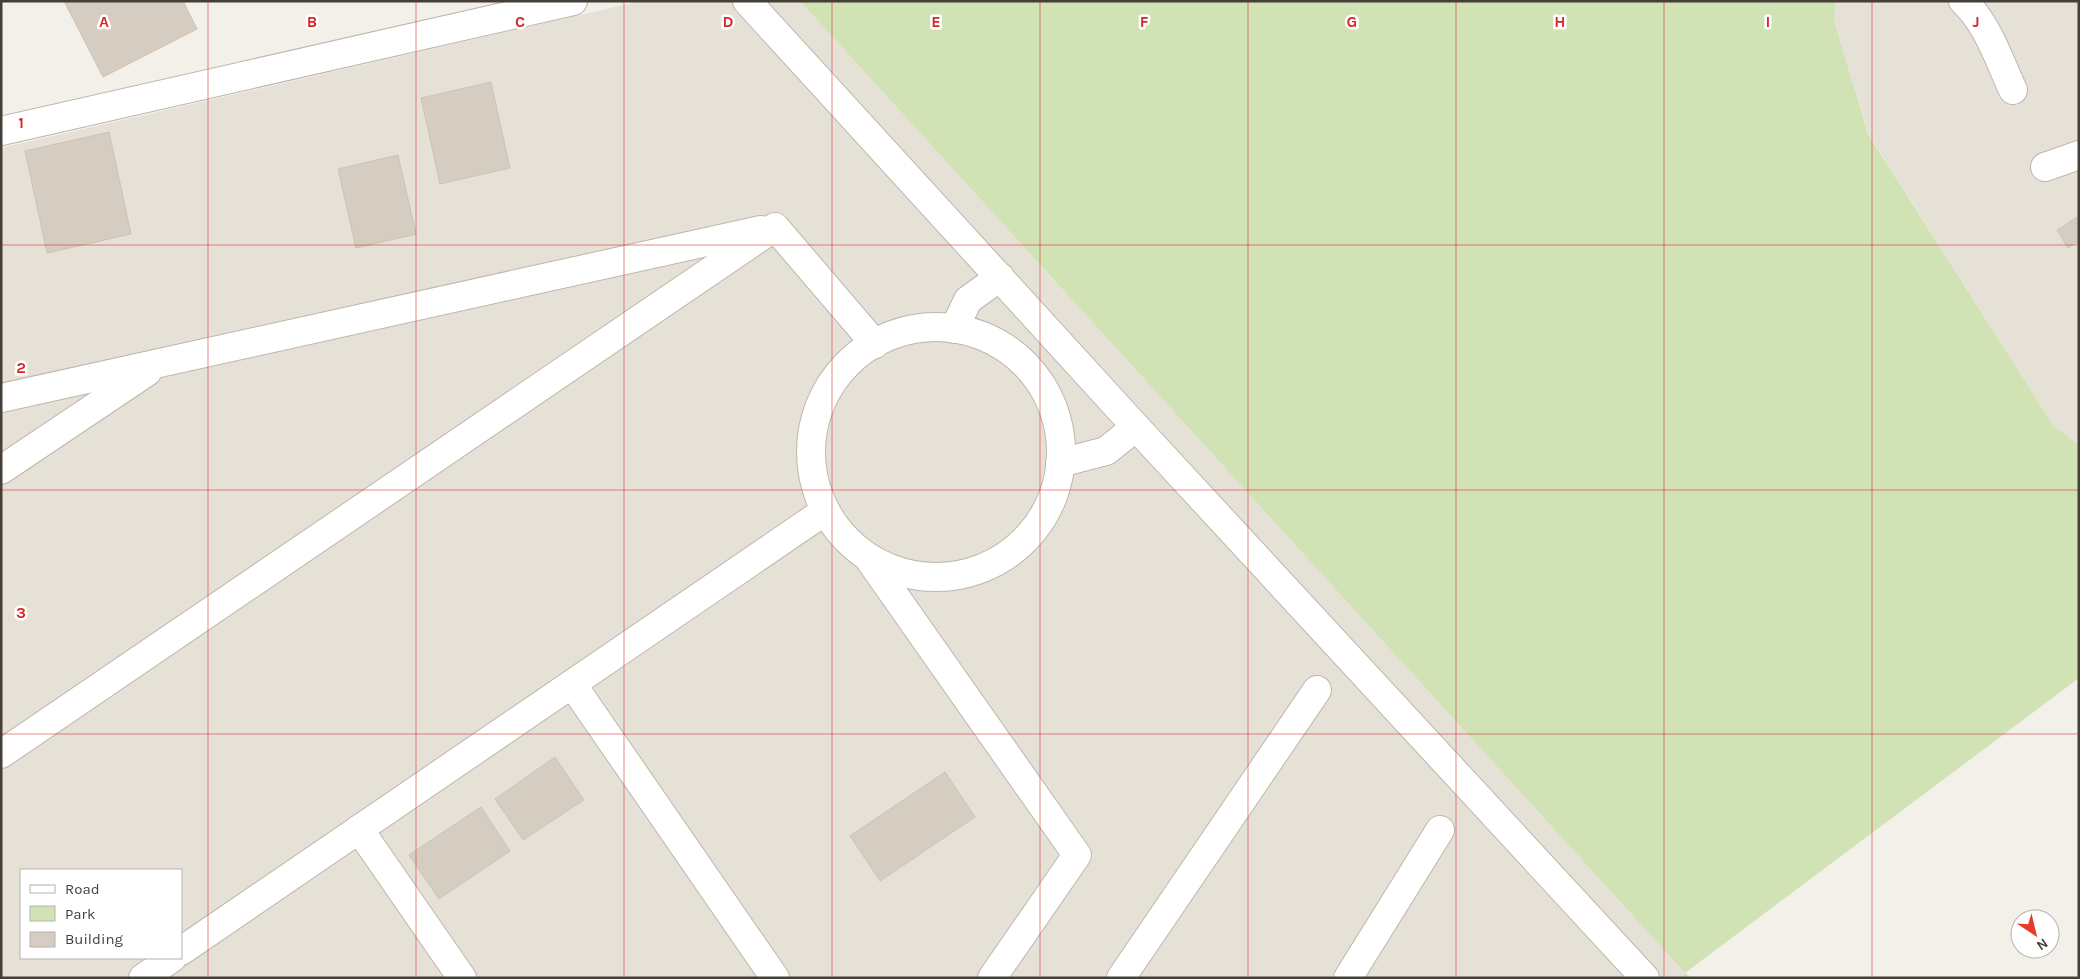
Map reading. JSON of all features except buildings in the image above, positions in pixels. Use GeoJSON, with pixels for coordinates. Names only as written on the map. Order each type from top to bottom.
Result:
{"type":"FeatureCollection","features":[{"type":"Feature","properties":{"kind":"street"},"geometry":{"type":"LineString","coordinates":[[1,131],[573,1]]}},
{"type":"Feature","properties":{"kind":"street"},"geometry":{"type":"LineString","coordinates":[[747,1],[1136,428],[1645,978]]}},
{"type":"Feature","properties":{"kind":"street"},"geometry":{"type":"LineString","coordinates":[[1963,1],[1982,24],[2013,90]]}},
{"type":"Feature","properties":{"kind":"street"},"geometry":{"type":"LineString","coordinates":[[2045,167],[2079,155]]}},
{"type":"Feature","properties":{"kind":"street"},"geometry":{"type":"LineString","coordinates":[[775,227],[875,344]]}},
{"type":"Feature","properties":{"kind":"street"},"geometry":{"type":"LineString","coordinates":[[1,398],[775,227]]}},
{"type":"Feature","properties":{"kind":"street"},"geometry":{"type":"LineString","coordinates":[[1,754],[775,227]]}},
{"type":"Feature","properties":{"kind":"street"},"geometry":{"type":"LineString","coordinates":[[954,329],[968,300],[1000,277]]}},
{"type":"Feature","properties":{"kind":"street"},"geometry":{"type":"LineString","coordinates":[[940,327],[954,329],[965,330],[991,339],[1013,354],[1033,372],[1048,395],[1057,420],[1061,447],[1059,474],[1051,500],[1038,523],[1020,544],[999,559],[975,571],[949,576],[923,576],[897,571],[868,557],[852,545],[834,526],[825,511],[813,478],[810,452],[813,427],[821,403],[833,381],[849,362],[875,344],[891,336],[916,329],[940,327]]}},
{"type":"Feature","properties":{"kind":"street"},"geometry":{"type":"LineString","coordinates":[[1,470],[161,363]]}},
{"type":"Feature","properties":{"kind":"street"},"geometry":{"type":"LineString","coordinates":[[1060,464],[1106,451],[1136,428]]}},
{"type":"Feature","properties":{"kind":"street"},"geometry":{"type":"LineString","coordinates":[[182,950],[825,511]]}},
{"type":"Feature","properties":{"kind":"street"},"geometry":{"type":"LineString","coordinates":[[868,557],[1077,855],[996,976]]}},
{"type":"Feature","properties":{"kind":"street"},"geometry":{"type":"LineString","coordinates":[[572,684],[775,978]]}},
{"type":"Feature","properties":{"kind":"street"},"geometry":{"type":"LineString","coordinates":[[1121,978],[1317,690]]}},
{"type":"Feature","properties":{"kind":"street"},"geometry":{"type":"LineString","coordinates":[[359,829],[462,978]]}},
{"type":"Feature","properties":{"kind":"street"},"geometry":{"type":"LineString","coordinates":[[1348,978],[1440,830]]}},
{"type":"Feature","properties":{"kind":"street"},"geometry":{"type":"LineString","coordinates":[[143,978],[171,959]]}},
{"type":"Feature","properties":{"kind":"shaded area"},"geometry":{"type":"Polygon","coordinates":[[[641,1],[800,1],[1685,973],[1682,978],[1,978],[1,148],[641,1]]]}},
{"type":"Feature","properties":{"kind":"shaded area"},"geometry":{"type":"Polygon","coordinates":[[[1836,1],[2079,1],[2079,445],[2053,425],[1868,133],[1834,20],[1836,1]]]}},
{"type":"Feature","properties":{"kind":"green space"},"geometry":{"type":"Polygon","coordinates":[[[800,1],[1836,1],[1834,20],[1868,134],[2053,425],[2079,445],[2079,678],[1685,973],[800,1]]]}},
{"type":"Feature","properties":{"kind":"green space"},"geometry":{"type":"Polygon","coordinates":[[[1685,973],[1692,978],[1682,978],[1685,973]]]}}]}
